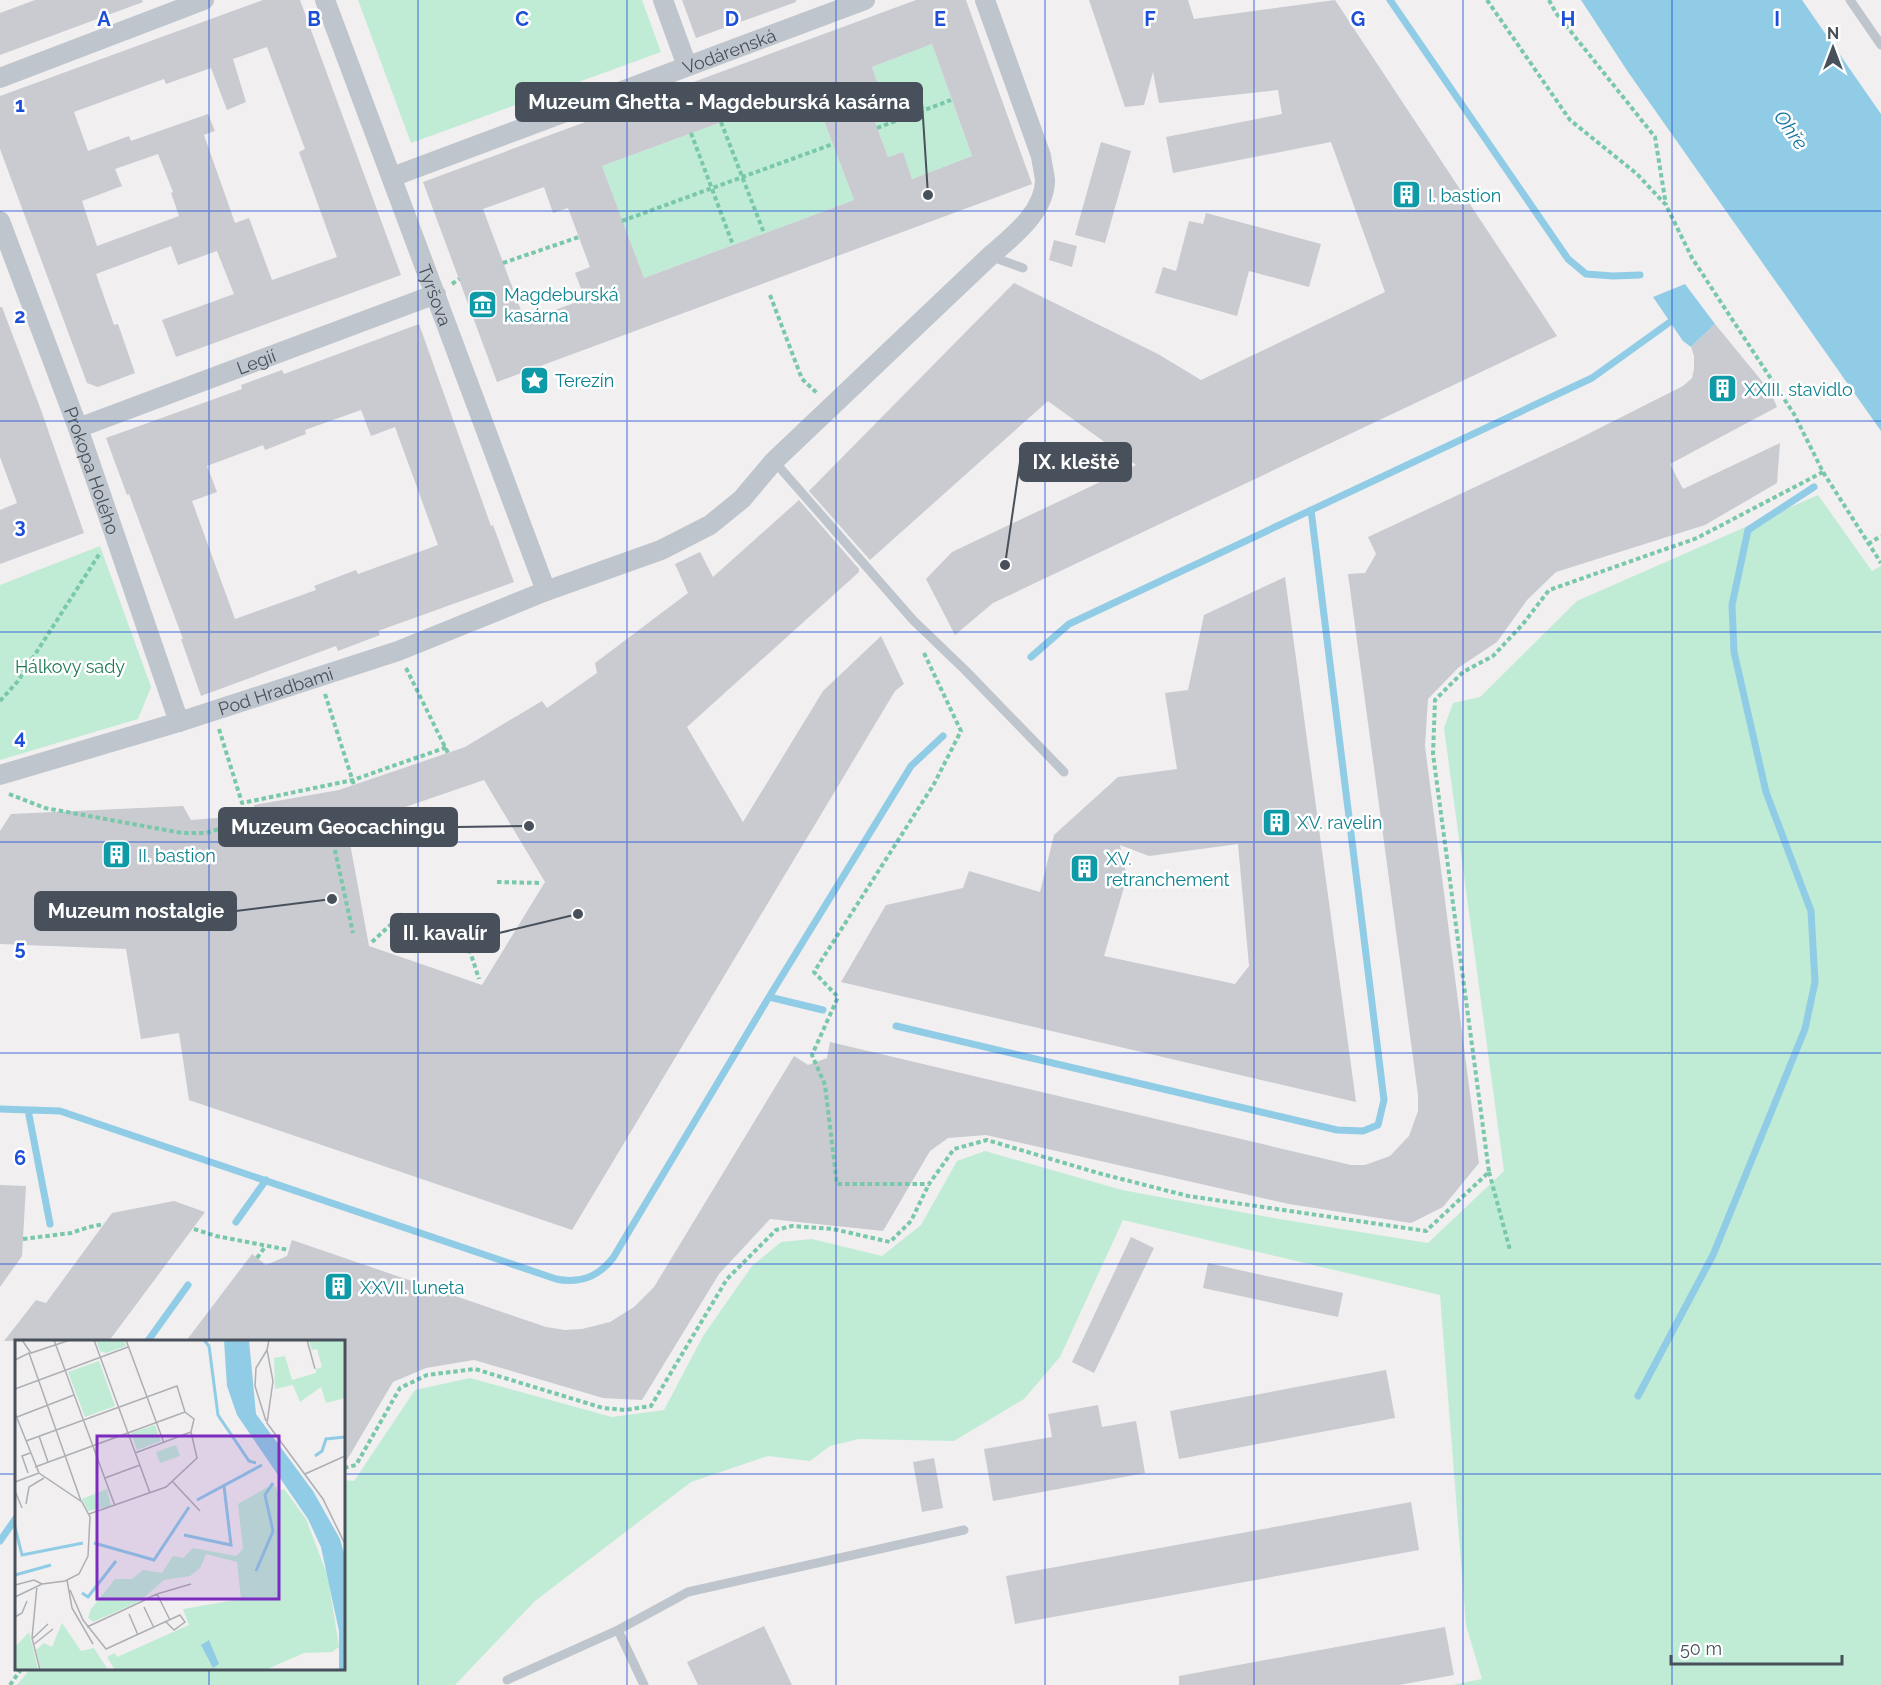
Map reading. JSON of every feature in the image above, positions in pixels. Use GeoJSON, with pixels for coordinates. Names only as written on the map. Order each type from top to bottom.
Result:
{"type":"FeatureCollection","features":[{"type":"Feature","properties":{"kind":"street"},"geometry":{"type":"LineString","coordinates":[[0,78],[204,0]]}},
{"type":"Feature","properties":{"kind":"street","name":"Tyršova"},"geometry":{"type":"LineString","coordinates":[[325,0],[546,591]]}},
{"type":"Feature","properties":{"kind":"street"},"geometry":{"type":"LineString","coordinates":[[663,0],[687,66]]}},
{"type":"Feature","properties":{"kind":"street","name":"Vodárenská"},"geometry":{"type":"LineString","coordinates":[[392,177],[865,0]]}},
{"type":"Feature","properties":{"kind":"street","name":"Pod Hradbami"},"geometry":{"type":"LineString","coordinates":[[0,775],[179,722],[398,651],[546,591],[661,550],[710,525],[742,499],[774,461],[990,256],[1026,225],[1038,204],[1045,182],[1041,156],[985,0]]}},
{"type":"Feature","properties":{"kind":"street","name":"Prokopa Holého"},"geometry":{"type":"LineString","coordinates":[[0,221],[78,428],[179,722]]}},
{"type":"Feature","properties":{"kind":"street","name":"Legií"},"geometry":{"type":"LineString","coordinates":[[78,428],[436,294]]}},
{"type":"Feature","properties":{"kind":"lane"},"geometry":{"type":"LineString","coordinates":[[1850,0],[1881,45]]}},
{"type":"Feature","properties":{"kind":"lane"},"geometry":{"type":"LineString","coordinates":[[990,256],[1023,268]]}},
{"type":"Feature","properties":{"kind":"lane"},"geometry":{"type":"LineString","coordinates":[[774,461],[913,620],[1064,772]]}},
{"type":"Feature","properties":{"kind":"lane"},"geometry":{"type":"LineString","coordinates":[[507,1680],[618,1630],[688,1592],[964,1530]]}},
{"type":"Feature","properties":{"kind":"lane"},"geometry":{"type":"LineString","coordinates":[[618,1630],[644,1685]]}},
{"type":"Feature","properties":{"kind":"path"},"geometry":{"type":"LineString","coordinates":[[1487,0],[1570,120],[1637,174],[1666,206],[1692,258],[1794,414],[1823,472],[1881,563]]}},
{"type":"Feature","properties":{"kind":"path"},"geometry":{"type":"LineString","coordinates":[[1549,0],[1556,13],[1654,137],[1666,206]]}},
{"type":"Feature","properties":{"kind":"path"},"geometry":{"type":"LineString","coordinates":[[877,128],[951,100]]}},
{"type":"Feature","properties":{"kind":"path"},"geometry":{"type":"LineString","coordinates":[[721,122],[764,233]]}},
{"type":"Feature","properties":{"kind":"path"},"geometry":{"type":"LineString","coordinates":[[691,133],[733,245]]}},
{"type":"Feature","properties":{"kind":"path"},"geometry":{"type":"LineString","coordinates":[[622,221],[833,144]]}},
{"type":"Feature","properties":{"kind":"path"},"geometry":{"type":"LineString","coordinates":[[503,263],[579,237]]}},
{"type":"Feature","properties":{"kind":"path"},"geometry":{"type":"LineString","coordinates":[[770,295],[802,379],[831,407]]}},
{"type":"Feature","properties":{"kind":"path"},"geometry":{"type":"LineString","coordinates":[[1510,1250],[1489,1172],[1433,753],[1434,700],[1463,672],[1493,656],[1523,624],[1549,590],[1697,538],[1823,472]]}},
{"type":"Feature","properties":{"kind":"path"},"geometry":{"type":"LineString","coordinates":[[0,701],[18,681],[114,532]]}},
{"type":"Feature","properties":{"kind":"path"},"geometry":{"type":"LineString","coordinates":[[1868,544],[1881,536]]}},
{"type":"Feature","properties":{"kind":"path"},"geometry":{"type":"LineString","coordinates":[[398,651],[448,753]]}},
{"type":"Feature","properties":{"kind":"path"},"geometry":{"type":"LineString","coordinates":[[924,652],[961,731],[933,784],[814,972],[838,997],[813,1055],[825,1085],[837,1184],[929,1184]]}},
{"type":"Feature","properties":{"kind":"path"},"geometry":{"type":"LineString","coordinates":[[319,676],[353,783]]}},
{"type":"Feature","properties":{"kind":"path"},"geometry":{"type":"LineString","coordinates":[[214,710],[242,803],[353,783],[447,747]]}},
{"type":"Feature","properties":{"kind":"path"},"geometry":{"type":"LineString","coordinates":[[0,790],[45,808],[182,833],[206,833],[264,815],[310,808],[329,823],[353,933]]}},
{"type":"Feature","properties":{"kind":"path"},"geometry":{"type":"LineString","coordinates":[[497,882],[540,883]]}},
{"type":"Feature","properties":{"kind":"path"},"geometry":{"type":"LineString","coordinates":[[372,942],[402,914]]}},
{"type":"Feature","properties":{"kind":"path"},"geometry":{"type":"LineString","coordinates":[[467,942],[479,979]]}},
{"type":"Feature","properties":{"kind":"path"},"geometry":{"type":"LineString","coordinates":[[345,1468],[356,1465],[400,1389],[427,1375],[475,1369],[603,1408],[625,1410],[651,1406],[727,1279],[776,1230],[792,1226],[833,1229],[890,1242],[911,1221],[929,1184],[954,1149],[987,1140],[1098,1173],[1188,1196],[1426,1231],[1489,1172]]}},
{"type":"Feature","properties":{"kind":"path"},"geometry":{"type":"LineString","coordinates":[[23,1239],[71,1233],[104,1224]]}},
{"type":"Feature","properties":{"kind":"path"},"geometry":{"type":"LineString","coordinates":[[194,1229],[216,1236],[289,1250]]}},
{"type":"Feature","properties":{"kind":"path"},"geometry":{"type":"LineString","coordinates":[[257,1258],[265,1246]]}},
{"type":"Feature","properties":{"kind":"path"},"geometry":{"type":"LineString","coordinates":[[10,1685],[21,1670]]}},
{"type":"Feature","properties":{"kind":"green space"},"geometry":{"type":"Polygon","coordinates":[[[358,0],[642,0],[661,52],[411,143],[358,0]]]}},
{"type":"Feature","properties":{"kind":"green space"},"geometry":{"type":"Polygon","coordinates":[[[932,44],[972,156],[912,179],[903,152],[888,157],[866,98],[881,93],[872,67],[932,44]]]}},
{"type":"Feature","properties":{"kind":"green space"},"geometry":{"type":"Polygon","coordinates":[[[812,89],[854,200],[644,278],[602,166],[812,89]]]}},
{"type":"Feature","properties":{"kind":"green space"},"geometry":{"type":"Polygon","coordinates":[[[1818,495],[1872,571],[1881,566],[1881,1685],[1452,1685],[1482,1679],[1466,1625],[1440,1295],[1123,1220],[1060,1357],[1024,1399],[954,1441],[859,1439],[830,1446],[810,1461],[768,1456],[691,1482],[535,1601],[455,1685],[17,1685],[29,1670],[345,1670],[345,1480],[354,1481],[415,1390],[470,1378],[612,1417],[664,1410],[703,1336],[752,1266],[781,1242],[812,1239],[882,1256],[921,1225],[957,1161],[985,1151],[1122,1190],[1428,1243],[1504,1171],[1444,728],[1453,703],[1480,697],[1577,601],[1818,495]]]}},
{"type":"Feature","properties":{"kind":"green space","name":"Hálkovy sady"},"geometry":{"type":"Polygon","coordinates":[[[100,546],[151,687],[138,719],[0,760],[0,585],[100,546]]]}},
{"type":"Feature","properties":{"kind":"water","name":"Ohře"},"geometry":{"type":"Polygon","coordinates":[[[1581,0],[1802,0],[1881,114],[1881,431],[1628,72],[1581,0]]]}},
{"type":"Feature","properties":{"kind":"water"},"geometry":{"type":"Polygon","coordinates":[[[1685,284],[1715,324],[1691,347],[1683,341],[1653,297],[1685,284]]]}},
{"type":"Feature","properties":{"kind":"building"},"geometry":{"type":"Polygon","coordinates":[[[35,0],[142,0],[143,2],[0,55],[0,13],[35,0]]]}},
{"type":"Feature","properties":{"kind":"building"},"geometry":{"type":"Polygon","coordinates":[[[263,0],[300,0],[401,275],[176,357],[162,320],[234,294],[217,251],[178,265],[171,246],[96,274],[114,325],[118,324],[135,373],[98,387],[87,383],[0,149],[0,96],[263,0]],[[267,47],[233,59],[246,102],[227,110],[211,68],[166,84],[164,79],[74,112],[88,151],[129,136],[131,141],[208,114],[215,131],[204,135],[235,223],[249,218],[272,280],[337,257],[299,152],[305,149],[267,47]],[[158,154],[115,169],[122,186],[82,201],[97,246],[179,216],[171,193],[173,192],[158,154]]]}},
{"type":"Feature","properties":{"kind":"building"},"geometry":{"type":"Polygon","coordinates":[[[682,0],[796,0],[796,2],[696,38],[682,0]]]}},
{"type":"Feature","properties":{"kind":"building"},"geometry":{"type":"Polygon","coordinates":[[[916,0],[966,0],[1032,184],[497,382],[423,182],[916,0]],[[932,44],[872,67],[881,93],[866,98],[888,157],[903,152],[912,179],[972,156],[932,44]],[[812,89],[602,166],[644,278],[854,200],[812,89]],[[544,187],[483,209],[525,321],[585,299],[575,273],[590,267],[568,208],[553,213],[544,187]]]}},
{"type":"Feature","properties":{"kind":"building","name":"I. bastion"},"geometry":{"type":"Polygon","coordinates":[[[1089,0],[1188,0],[1194,19],[1335,0],[1557,336],[993,603],[955,635],[926,579],[952,552],[1136,465],[1048,401],[870,560],[809,491],[1014,283],[1158,354],[1201,380],[1385,292],[1331,142],[1173,173],[1166,137],[1282,114],[1278,90],[1159,103],[1153,72],[1144,105],[1125,107],[1089,0]]]}},
{"type":"Feature","properties":{"kind":"building"},"geometry":{"type":"Polygon","coordinates":[[[1101,142],[1131,151],[1105,243],[1075,235],[1101,142]]]}},
{"type":"Feature","properties":{"kind":"building"},"geometry":{"type":"Polygon","coordinates":[[[1206,213],[1321,244],[1309,287],[1249,271],[1237,316],[1155,293],[1163,267],[1176,271],[1189,221],[1203,224],[1206,213]]]}},
{"type":"Feature","properties":{"kind":"building"},"geometry":{"type":"Polygon","coordinates":[[[1054,240],[1077,246],[1072,267],[1049,260],[1054,240]]]}},
{"type":"Feature","properties":{"kind":"building"},"geometry":{"type":"Polygon","coordinates":[[[0,307],[2,307],[41,410],[84,533],[0,564],[0,510],[17,503],[0,457],[0,307]]]}},
{"type":"Feature","properties":{"kind":"building"},"geometry":{"type":"Polygon","coordinates":[[[419,324],[491,526],[493,525],[514,582],[378,631],[380,635],[338,651],[336,646],[201,696],[181,639],[183,639],[106,438],[242,389],[241,385],[282,370],[284,374],[419,324]],[[361,410],[305,430],[306,434],[265,450],[263,445],[207,466],[217,492],[192,501],[235,619],[316,590],[314,586],[356,570],[358,574],[438,545],[395,427],[371,436],[361,410]]]}},
{"type":"Feature","properties":{"kind":"building"},"geometry":{"type":"Polygon","coordinates":[[[1715,324],[1770,391],[1777,407],[1670,464],[1683,489],[1780,443],[1777,483],[1705,525],[1556,572],[1527,600],[1497,642],[1458,668],[1428,699],[1425,746],[1479,1163],[1443,1207],[1411,1223],[1289,1204],[986,1135],[948,1138],[930,1151],[883,1231],[770,1219],[719,1274],[642,1400],[603,1398],[474,1360],[426,1368],[393,1382],[345,1463],[345,1340],[187,1340],[252,1254],[266,1265],[287,1256],[292,1240],[546,1327],[565,1330],[582,1329],[610,1322],[634,1307],[654,1287],[794,1056],[808,1065],[827,1058],[830,1042],[1351,1165],[1365,1165],[1390,1156],[1409,1136],[1418,1111],[1418,1095],[1348,574],[1365,573],[1376,554],[1368,537],[1576,440],[1683,386],[1692,378],[1694,369],[1691,347],[1715,324]]]}},
{"type":"Feature","properties":{"kind":"building"},"geometry":{"type":"Polygon","coordinates":[[[799,500],[859,569],[859,572],[687,727],[743,822],[823,691],[881,636],[904,684],[895,691],[572,1230],[189,1100],[179,1033],[141,1039],[126,949],[0,944],[0,831],[11,814],[183,806],[191,820],[255,815],[254,805],[339,790],[465,747],[542,701],[547,708],[597,673],[595,663],[688,593],[675,564],[700,552],[713,577],[799,500]],[[484,780],[347,827],[369,946],[482,985],[545,882],[484,780]]]}},
{"type":"Feature","properties":{"kind":"building","name":"XV. ravelin"},"geometry":{"type":"Polygon","coordinates":[[[1285,577],[1356,1102],[841,982],[886,905],[963,888],[969,871],[1040,892],[1054,835],[1118,777],[1177,769],[1165,693],[1188,690],[1204,615],[1285,577]],[[1238,844],[1149,856],[1120,845],[1127,877],[1104,956],[1235,984],[1249,966],[1238,844]]]}},
{"type":"Feature","properties":{"kind":"building"},"geometry":{"type":"Polygon","coordinates":[[[0,1185],[26,1186],[22,1256],[0,1287],[0,1185]]]}},
{"type":"Feature","properties":{"kind":"building"},"geometry":{"type":"Polygon","coordinates":[[[174,1201],[205,1212],[110,1340],[4,1341],[36,1300],[46,1303],[112,1213],[174,1201]]]}},
{"type":"Feature","properties":{"kind":"building"},"geometry":{"type":"Polygon","coordinates":[[[1131,1237],[1154,1248],[1094,1373],[1072,1362],[1131,1237]]]}},
{"type":"Feature","properties":{"kind":"building"},"geometry":{"type":"Polygon","coordinates":[[[1208,1263],[1343,1293],[1338,1317],[1203,1288],[1208,1263]]]}},
{"type":"Feature","properties":{"kind":"building"},"geometry":{"type":"Polygon","coordinates":[[[1386,1370],[1395,1418],[1179,1459],[1170,1411],[1386,1370]]]}},
{"type":"Feature","properties":{"kind":"building"},"geometry":{"type":"Polygon","coordinates":[[[1098,1405],[1102,1427],[1136,1421],[1145,1473],[993,1501],[984,1449],[1052,1437],[1048,1414],[1098,1405]]]}},
{"type":"Feature","properties":{"kind":"building"},"geometry":{"type":"Polygon","coordinates":[[[934,1458],[943,1508],[922,1512],[913,1462],[934,1458]]]}},
{"type":"Feature","properties":{"kind":"building"},"geometry":{"type":"Polygon","coordinates":[[[1411,1502],[1419,1550],[1015,1624],[1006,1576],[1411,1502]]]}},
{"type":"Feature","properties":{"kind":"building"},"geometry":{"type":"Polygon","coordinates":[[[764,1626],[792,1685],[698,1685],[687,1662],[764,1626]]]}},
{"type":"Feature","properties":{"kind":"building"},"geometry":{"type":"Polygon","coordinates":[[[1445,1627],[1454,1675],[1399,1685],[1179,1685],[1179,1676],[1445,1627]]]}},
{"type":"Feature","properties":{"kind":"waterway"},"geometry":{"type":"LineString","coordinates":[[1390,0],[1568,259],[1586,274],[1640,275]]}},
{"type":"Feature","properties":{"kind":"waterway"},"geometry":{"type":"LineString","coordinates":[[1031,657],[1069,624],[1592,378],[1677,317]]}},
{"type":"Feature","properties":{"kind":"waterway"},"geometry":{"type":"LineString","coordinates":[[1638,1396],[1713,1255],[1805,1029],[1815,982],[1811,911],[1766,792],[1734,652],[1732,605],[1748,530],[1814,487]]}},
{"type":"Feature","properties":{"kind":"waterway"},"geometry":{"type":"LineString","coordinates":[[896,1026],[1337,1130],[1363,1131],[1378,1125],[1384,1100],[1311,510]]}},
{"type":"Feature","properties":{"kind":"waterway"},"geometry":{"type":"LineString","coordinates":[[0,1109],[60,1111],[556,1279],[588,1278],[601,1270],[613,1258],[911,766],[943,736]]}},
{"type":"Feature","properties":{"kind":"waterway"},"geometry":{"type":"LineString","coordinates":[[769,997],[823,1010]]}},
{"type":"Feature","properties":{"kind":"waterway"},"geometry":{"type":"LineString","coordinates":[[28,1110],[50,1224]]}},
{"type":"Feature","properties":{"kind":"waterway"},"geometry":{"type":"LineString","coordinates":[[236,1222],[266,1180]]}},
{"type":"Feature","properties":{"kind":"waterway"},"geometry":{"type":"LineString","coordinates":[[148,1340],[188,1285]]}},
{"type":"Feature","properties":{"kind":"waterway"},"geometry":{"type":"LineString","coordinates":[[0,1541],[15,1519]]}},
{"type":"Feature","properties":{"kind":"place","name":"Muzeum Ghetta - Magdeburská kasárna"},"geometry":{"type":"Point","coordinates":[928,195]}},
{"type":"Feature","properties":{"kind":"place","name":"I. bastion"},"geometry":{"type":"Point","coordinates":[1407,195]}},
{"type":"Feature","properties":{"kind":"place","name":"Magdeburská kasárna"},"geometry":{"type":"Point","coordinates":[483,304]}},
{"type":"Feature","properties":{"kind":"place","name":"Terezín"},"geometry":{"type":"Point","coordinates":[534,380]}},
{"type":"Feature","properties":{"kind":"place","name":"XXIII. stavidlo"},"geometry":{"type":"Point","coordinates":[1723,389]}},
{"type":"Feature","properties":{"kind":"place","name":"IX. kleště"},"geometry":{"type":"Point","coordinates":[1005,565]}},
{"type":"Feature","properties":{"kind":"place","name":"XV. ravelin"},"geometry":{"type":"Point","coordinates":[1276,822]}},
{"type":"Feature","properties":{"kind":"place","name":"Muzeum Geocachingu"},"geometry":{"type":"Point","coordinates":[529,826]}},
{"type":"Feature","properties":{"kind":"place","name":"II. bastion"},"geometry":{"type":"Point","coordinates":[117,855]}},
{"type":"Feature","properties":{"kind":"place","name":"XV. retranchement"},"geometry":{"type":"Point","coordinates":[1085,868]}},
{"type":"Feature","properties":{"kind":"place","name":"Muzeum nostalgie"},"geometry":{"type":"Point","coordinates":[332,899]}},
{"type":"Feature","properties":{"kind":"place","name":"II. kavalír"},"geometry":{"type":"Point","coordinates":[578,914]}},
{"type":"Feature","properties":{"kind":"place","name":"XXVII. luneta"},"geometry":{"type":"Point","coordinates":[339,1287]}}]}
